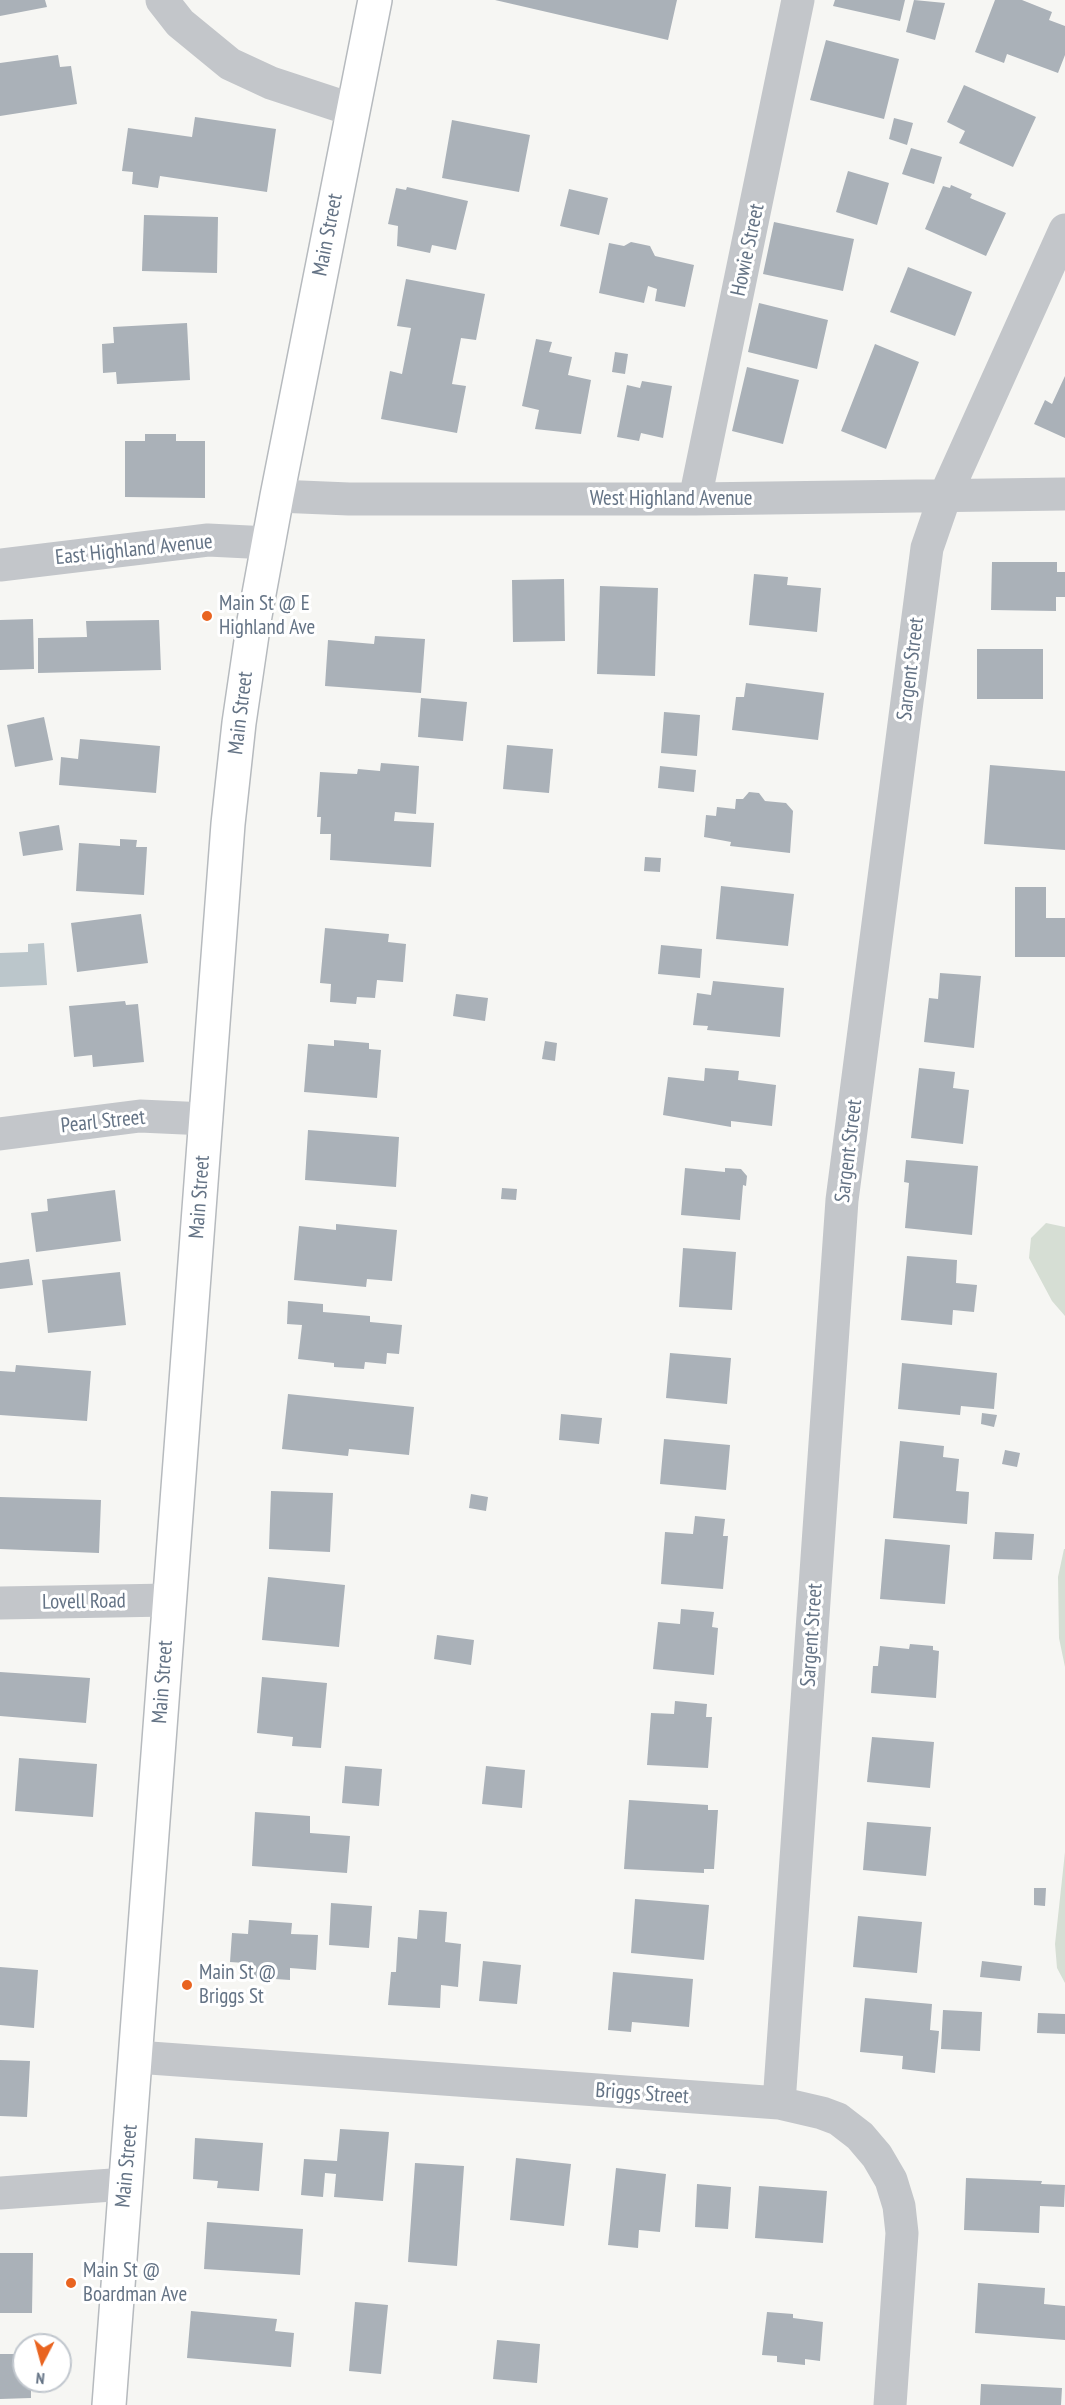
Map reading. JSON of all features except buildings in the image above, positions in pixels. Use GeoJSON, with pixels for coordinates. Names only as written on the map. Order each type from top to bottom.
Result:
{"type":"FeatureCollection","features":[{"type":"Feature","properties":{"kind":"main road","name":"Main Street"},"geometry":{"type":"LineString","coordinates":[[109,2405],[228,824],[246,670],[277,496],[375,0]]}},
{"type":"Feature","properties":{"kind":"street"},"geometry":{"type":"LineString","coordinates":[[162,0],[180,23],[231,64],[271,83],[353,110]]}},
{"type":"Feature","properties":{"kind":"street","name":"Howie Street"},"geometry":{"type":"LineString","coordinates":[[695,499],[798,0]]}},
{"type":"Feature","properties":{"kind":"street","name":"Sargent Street"},"geometry":{"type":"LineString","coordinates":[[779,2103],[843,1191],[927,548],[945,496],[1065,230]]}},
{"type":"Feature","properties":{"kind":"street","name":"West Highland Avenue"},"geometry":{"type":"LineString","coordinates":[[277,496],[349,499],[695,499],[1065,494]]}},
{"type":"Feature","properties":{"kind":"street","name":"East Highland Avenue"},"geometry":{"type":"LineString","coordinates":[[0,565],[208,540],[269,543]]}},
{"type":"Feature","properties":{"kind":"street","name":"Pearl Street"},"geometry":{"type":"LineString","coordinates":[[0,1134],[144,1116],[206,1119]]}},
{"type":"Feature","properties":{"kind":"street","name":"Lovell Road"},"geometry":{"type":"LineString","coordinates":[[0,1603],[169,1600]]}},
{"type":"Feature","properties":{"kind":"street","name":"Briggs Street"},"geometry":{"type":"LineString","coordinates":[[136,2057],[779,2103],[822,2113],[850,2126],[869,2145],[891,2180],[899,2206],[902,2233],[890,2405]]}},
{"type":"Feature","properties":{"kind":"street"},"geometry":{"type":"LineString","coordinates":[[0,2193],[126,2184]]}},
{"type":"Feature","properties":{"kind":"shaded area"},"geometry":{"type":"Polygon","coordinates":[[[44,943],[47,985],[0,987],[0,953],[28,952],[28,944],[44,943]]]}},
{"type":"Feature","properties":{"kind":"shaded area"},"geometry":{"type":"Polygon","coordinates":[[[1046,1223],[1065,1227],[1065,1316],[1052,1301],[1029,1258],[1031,1238],[1046,1223]]]}},
{"type":"Feature","properties":{"kind":"shaded area"},"geometry":{"type":"Polygon","coordinates":[[[1064,1549],[1065,1667],[1059,1638],[1058,1577],[1064,1549]]]}},
{"type":"Feature","properties":{"kind":"shaded area"},"geometry":{"type":"Polygon","coordinates":[[[1065,1852],[1065,1983],[1057,1968],[1055,1944],[1065,1852]]]}},
{"type":"Feature","properties":{"kind":"place","name":"Main St @ E Highland Ave"},"geometry":{"type":"Point","coordinates":[207,616]}},
{"type":"Feature","properties":{"kind":"place","name":"Main St @ Briggs St"},"geometry":{"type":"Point","coordinates":[187,1985]}},
{"type":"Feature","properties":{"kind":"place","name":"Main St @ Boardman Ave"},"geometry":{"type":"Point","coordinates":[71,2283]}}]}
